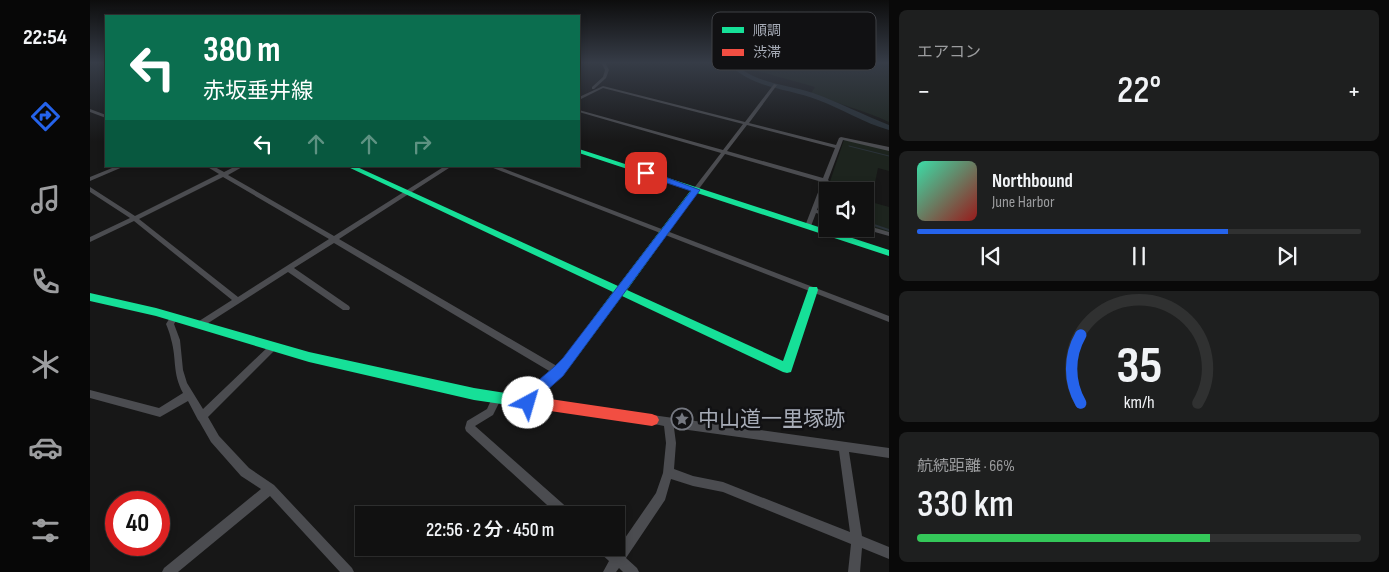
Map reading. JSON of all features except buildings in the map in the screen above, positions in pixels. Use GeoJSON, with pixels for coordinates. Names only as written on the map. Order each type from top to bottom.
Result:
{"type":"FeatureCollection","features":[{"type":"Feature","properties":{"kind":"street"},"geometry":{"type":"LineString","coordinates":[[580,98],[599,89]]}},
{"type":"Feature","properties":{"kind":"street"},"geometry":{"type":"LineString","coordinates":[[610,89],[838,147]]}},
{"type":"Feature","properties":{"kind":"street"},"geometry":{"type":"LineString","coordinates":[[528,403],[531,396],[559,372],[772,89]]}},
{"type":"Feature","properties":{"kind":"street"},"geometry":{"type":"LineString","coordinates":[[90,110],[105,117]]}},
{"type":"Feature","properties":{"kind":"street"},"geometry":{"type":"LineString","coordinates":[[580,110],[826,181]]}},
{"type":"Feature","properties":{"kind":"street"},"geometry":{"type":"LineString","coordinates":[[808,226],[841,138],[889,149]]}},
{"type":"Feature","properties":{"kind":"street"},"geometry":{"type":"LineString","coordinates":[[580,151],[889,253]]}},
{"type":"Feature","properties":{"kind":"street"},"geometry":{"type":"LineString","coordinates":[[90,179],[120,167]]}},
{"type":"Feature","properties":{"kind":"street"},"geometry":{"type":"LineString","coordinates":[[210,167],[225,174],[559,372]]}},
{"type":"Feature","properties":{"kind":"street"},"geometry":{"type":"LineString","coordinates":[[90,240],[239,167]]}},
{"type":"Feature","properties":{"kind":"street"},"geometry":{"type":"LineString","coordinates":[[351,167],[787,368],[813,290]]}},
{"type":"Feature","properties":{"kind":"street"},"geometry":{"type":"LineString","coordinates":[[199,326],[447,167]]}},
{"type":"Feature","properties":{"kind":"street"},"geometry":{"type":"LineString","coordinates":[[494,167],[889,319]]}},
{"type":"Feature","properties":{"kind":"street"},"geometry":{"type":"LineString","coordinates":[[90,189],[134,218],[238,300]]}},
{"type":"Feature","properties":{"kind":"street"},"geometry":{"type":"LineString","coordinates":[[815,211],[819,212]]}},
{"type":"Feature","properties":{"kind":"street"},"geometry":{"type":"LineString","coordinates":[[874,230],[889,234]]}},
{"type":"Feature","properties":{"kind":"street"},"geometry":{"type":"LineString","coordinates":[[288,268],[346,308]]}},
{"type":"Feature","properties":{"kind":"street"},"geometry":{"type":"LineString","coordinates":[[90,297],[356,368],[496,399],[889,453]]}},
{"type":"Feature","properties":{"kind":"street"},"geometry":{"type":"LineString","coordinates":[[174,318],[170,324],[176,340],[179,370],[189,395],[201,417],[230,456],[245,472],[270,489],[348,572]]}},
{"type":"Feature","properties":{"kind":"street"},"geometry":{"type":"LineString","coordinates":[[201,417],[273,347]]}},
{"type":"Feature","properties":{"kind":"street"},"geometry":{"type":"LineString","coordinates":[[90,394],[160,413],[189,395]]}},
{"type":"Feature","properties":{"kind":"street"},"geometry":{"type":"LineString","coordinates":[[496,399],[490,412],[470,424],[470,428],[557,506]]}},
{"type":"Feature","properties":{"kind":"street"},"geometry":{"type":"LineString","coordinates":[[609,572],[661,496],[668,472],[671,443],[669,423]]}},
{"type":"Feature","properties":{"kind":"street"},"geometry":{"type":"LineString","coordinates":[[843,446],[857,540],[854,572]]}},
{"type":"Feature","properties":{"kind":"street"},"geometry":{"type":"LineString","coordinates":[[668,472],[693,482],[723,487],[889,553]]}},
{"type":"Feature","properties":{"kind":"street"},"geometry":{"type":"LineString","coordinates":[[168,572],[270,489]]}},
{"type":"Feature","properties":{"kind":"street"},"geometry":{"type":"LineString","coordinates":[[612,556],[633,572]]}},
{"type":"Feature","properties":{"kind":"shaded area"},"geometry":{"type":"Polygon","coordinates":[[[814,89],[889,89],[889,122],[870,114],[811,93],[814,89]]]}},
{"type":"Feature","properties":{"kind":"shaded area"},"geometry":{"type":"Polygon","coordinates":[[[844,140],[889,150],[889,171],[878,168],[874,187],[874,182],[830,182],[844,140]]]}},
{"type":"Feature","properties":{"kind":"shaded area"},"geometry":{"type":"Polygon","coordinates":[[[874,203],[889,207],[889,233],[874,228],[874,203]]]}},
{"type":"Feature","properties":{"kind":"waterway"},"geometry":{"type":"LineString","coordinates":[[788,89],[811,95],[889,128]]}},
{"type":"Feature","properties":{"kind":"waterway"},"geometry":{"type":"LineString","coordinates":[[849,146],[889,156]]}},
{"type":"Feature","properties":{"kind":"waterway"},"geometry":{"type":"LineString","coordinates":[[874,225],[889,230]]}},
{"type":"Feature","properties":{"kind":"traffic: fast"},"geometry":{"type":"LineString","coordinates":[[580,151],[889,253]]}},
{"type":"Feature","properties":{"kind":"traffic: fast"},"geometry":{"type":"LineString","coordinates":[[351,167],[787,368],[813,290]]}},
{"type":"Feature","properties":{"kind":"traffic: fast"},"geometry":{"type":"LineString","coordinates":[[528,403],[536,391],[567,362],[696,189]]}},
{"type":"Feature","properties":{"kind":"traffic: fast"},"geometry":{"type":"LineString","coordinates":[[90,297],[156,312],[309,357],[474,394],[523,401]]}},
{"type":"Feature","properties":{"kind":"traffic: jam"},"geometry":{"type":"LineString","coordinates":[[523,401],[652,420]]}},
{"type":"Feature","properties":{"kind":"place","name":"中山道一里塚跡"},"geometry":{"type":"Point","coordinates":[682,419]}},
{"type":"Feature","properties":{"kind":"route"},"geometry":{"type":"LineString","coordinates":[[528,403],[531,396],[548,379],[559,372],[567,362],[696,190],[646,173]]}}]}
